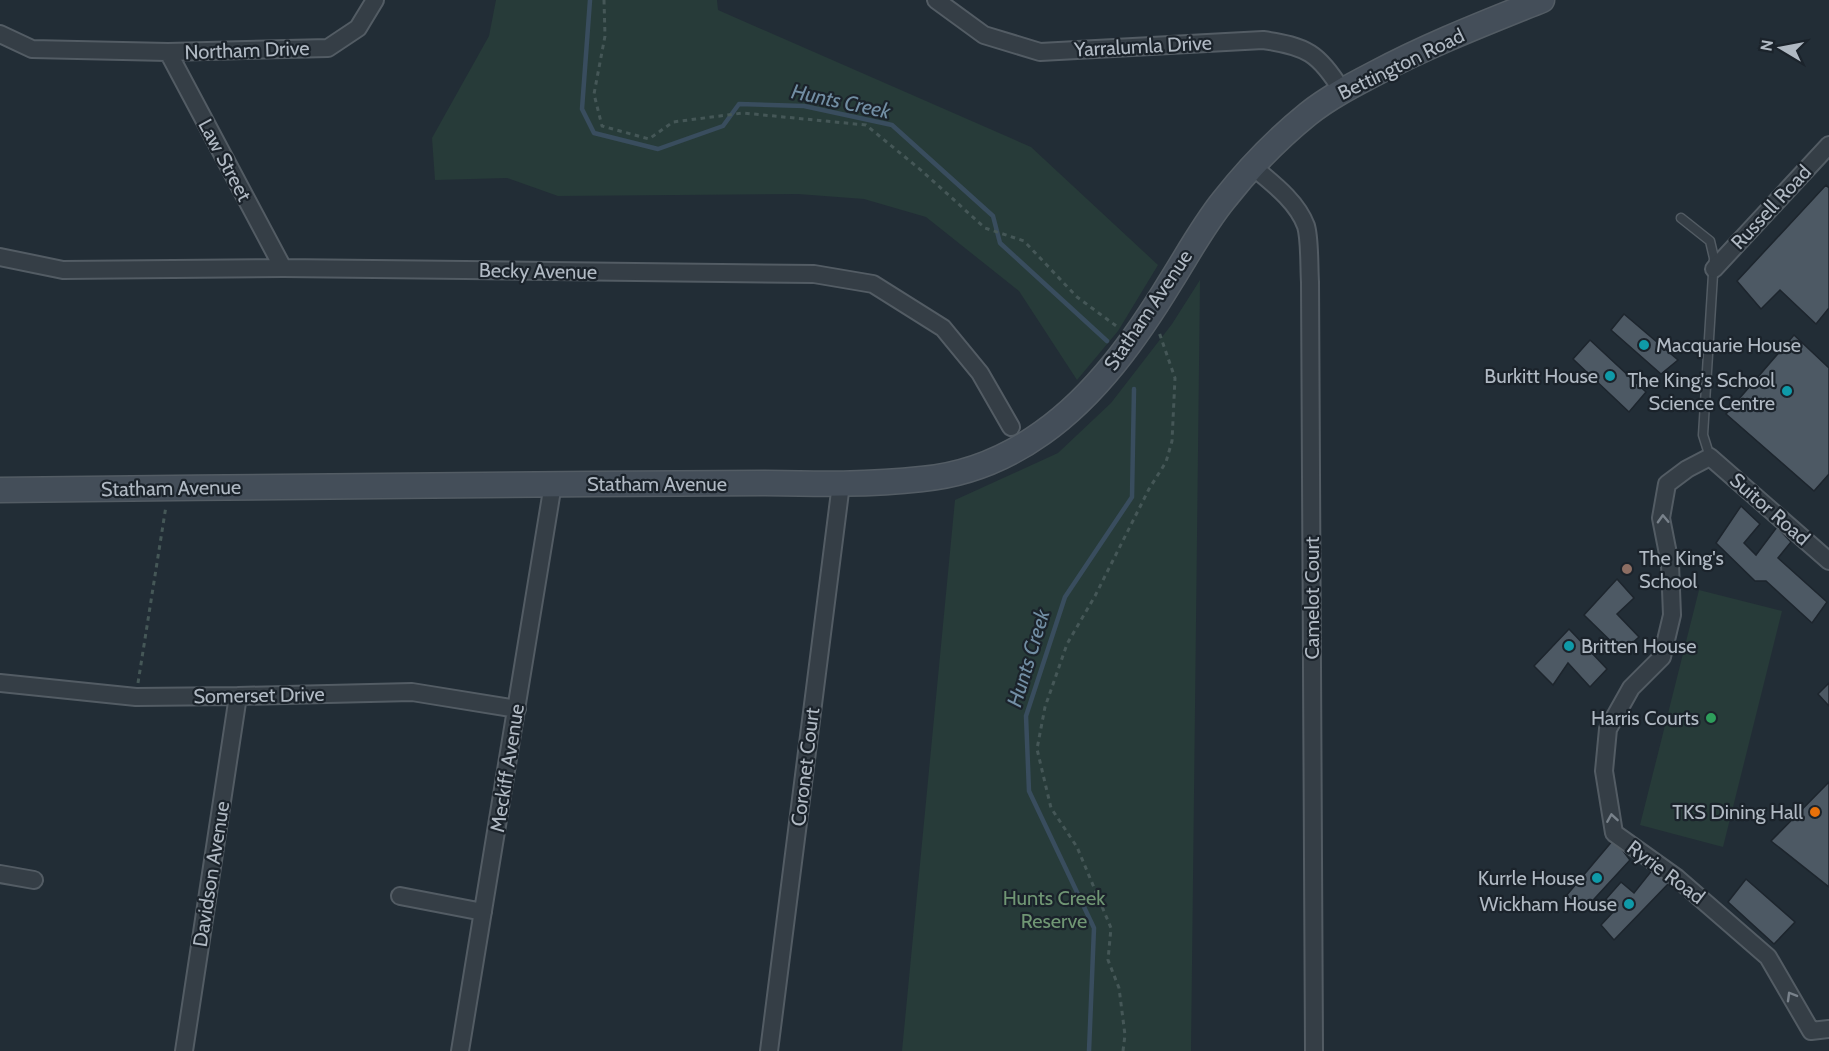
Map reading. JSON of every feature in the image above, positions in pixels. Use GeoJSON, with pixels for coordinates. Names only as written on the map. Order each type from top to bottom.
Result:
{"type":"FeatureCollection","features":[{"type":"Feature","properties":{"kind":"main road","name":"Bettington Road"},"geometry":{"type":"LineString","coordinates":[[1202,228],[1252,166],[1310,112],[1342,91],[1406,57],[1542,0]]}},
{"type":"Feature","properties":{"kind":"main road","name":"Statham Avenue"},"geometry":{"type":"LineString","coordinates":[[0,490],[553,484],[841,484],[922,479],[963,472],[1017,449],[1068,413],[1104,375],[1133,338],[1202,228]]}},
{"type":"Feature","properties":{"kind":"street","name":"Northam Drive"},"geometry":{"type":"LineString","coordinates":[[0,34],[32,49],[168,52],[328,48],[358,28],[375,0]]}},
{"type":"Feature","properties":{"kind":"street","name":"Yarralumla Drive"},"geometry":{"type":"LineString","coordinates":[[936,0],[984,35],[1040,52],[1263,40],[1296,46],[1309,52],[1330,70],[1342,91]]}},
{"type":"Feature","properties":{"kind":"street","name":"Law Street"},"geometry":{"type":"LineString","coordinates":[[168,52],[283,268]]}},
{"type":"Feature","properties":{"kind":"street","name":"Russell Road"},"geometry":{"type":"LineString","coordinates":[[1714,269],[1829,145]]}},
{"type":"Feature","properties":{"kind":"street","name":"Camelot Court"},"geometry":{"type":"LineString","coordinates":[[1252,166],[1299,212],[1306,227],[1310,273],[1314,1051]]}},
{"type":"Feature","properties":{"kind":"street","name":"Becky Avenue"},"geometry":{"type":"LineString","coordinates":[[0,257],[63,270],[283,268],[814,274],[873,285],[943,328],[980,373],[1011,427]]}},
{"type":"Feature","properties":{"kind":"street","name":"Suitor Road"},"geometry":{"type":"LineString","coordinates":[[1710,457],[1829,561]]}},
{"type":"Feature","properties":{"kind":"street","name":"Ryrie Road"},"geometry":{"type":"LineString","coordinates":[[1710,457],[1667,484],[1661,519],[1670,564],[1672,615],[1662,657],[1631,688],[1608,729],[1604,771],[1614,833],[1677,878],[1768,957],[1811,1031],[1829,1029]]}},
{"type":"Feature","properties":{"kind":"street","name":"Meckiff Avenue"},"geometry":{"type":"LineString","coordinates":[[460,1051],[553,484]]}},
{"type":"Feature","properties":{"kind":"street","name":"Coronet Court"},"geometry":{"type":"LineString","coordinates":[[769,1051],[841,484]]}},
{"type":"Feature","properties":{"kind":"street","name":"Somerset Drive"},"geometry":{"type":"LineString","coordinates":[[0,683],[136,697],[412,692],[517,710]]}},
{"type":"Feature","properties":{"kind":"street","name":"Davidson Avenue"},"geometry":{"type":"LineString","coordinates":[[184,1051],[238,696]]}},
{"type":"Feature","properties":{"kind":"street"},"geometry":{"type":"LineString","coordinates":[[0,874],[34,880]]}},
{"type":"Feature","properties":{"kind":"street"},"geometry":{"type":"LineString","coordinates":[[400,896],[483,912]]}},
{"type":"Feature","properties":{"kind":"lane"},"geometry":{"type":"LineString","coordinates":[[1681,218],[1710,241],[1714,258],[1703,435],[1710,457]]}},
{"type":"Feature","properties":{"kind":"path"},"geometry":{"type":"LineString","coordinates":[[604,0],[605,36],[594,93],[602,126],[649,139],[673,123],[743,113],[866,125],[922,171],[985,228],[1024,241],[1077,297],[1133,338]]}},
{"type":"Feature","properties":{"kind":"path"},"geometry":{"type":"LineString","coordinates":[[1123,1051],[1125,1035],[1119,988],[1108,960],[1111,927],[1077,847],[1051,808],[1037,749],[1045,707],[1067,644],[1095,596],[1149,489],[1166,462],[1172,441],[1175,378],[1152,310]]}},
{"type":"Feature","properties":{"kind":"path"},"geometry":{"type":"LineString","coordinates":[[136,697],[166,507]]}},
{"type":"Feature","properties":{"kind":"green space"},"geometry":{"type":"Polygon","coordinates":[[[496,0],[717,0],[718,10],[1031,147],[1158,265],[1118,331],[1077,380],[1019,291],[926,217],[864,199],[798,194],[558,196],[507,178],[435,180],[432,138],[489,36],[496,0]]]}},
{"type":"Feature","properties":{"kind":"green space","name":"Hunts Creek Reserve"},"geometry":{"type":"Polygon","coordinates":[[[1200,280],[1191,1051],[902,1051],[955,500],[1058,453],[1111,403],[1172,324],[1200,280]]]}},
{"type":"Feature","properties":{"kind":"green space","name":"Harris Courts"},"geometry":{"type":"Polygon","coordinates":[[[1699,590],[1782,611],[1723,847],[1640,825],[1699,590]]]}},
{"type":"Feature","properties":{"kind":"building"},"geometry":{"type":"Polygon","coordinates":[[[1826,185],[1829,188],[1829,308],[1816,324],[1780,290],[1761,309],[1737,281],[1826,185]]]}},
{"type":"Feature","properties":{"kind":"building","name":"Macquarie House"},"geometry":{"type":"Polygon","coordinates":[[[1624,314],[1678,360],[1661,374],[1611,330],[1624,314]]]}},
{"type":"Feature","properties":{"kind":"building","name":"The King's School Science Centre"},"geometry":{"type":"Polygon","coordinates":[[[1794,335],[1829,368],[1829,474],[1814,491],[1726,414],[1794,335]]]}},
{"type":"Feature","properties":{"kind":"building","name":"Burkitt House"},"geometry":{"type":"Polygon","coordinates":[[[1590,340],[1646,392],[1629,412],[1573,359],[1590,340]]]}},
{"type":"Feature","properties":{"kind":"building"},"geometry":{"type":"Polygon","coordinates":[[[1741,506],[1760,524],[1744,543],[1756,555],[1777,527],[1791,542],[1778,558],[1827,602],[1812,623],[1766,581],[1755,581],[1716,543],[1741,506]]]}},
{"type":"Feature","properties":{"kind":"building"},"geometry":{"type":"Polygon","coordinates":[[[1617,579],[1634,598],[1617,614],[1639,637],[1622,652],[1584,615],[1617,579]]]}},
{"type":"Feature","properties":{"kind":"building","name":"Britten House"},"geometry":{"type":"Polygon","coordinates":[[[1569,629],[1607,669],[1590,687],[1568,663],[1553,685],[1534,666],[1569,629]]]}},
{"type":"Feature","properties":{"kind":"building"},"geometry":{"type":"Polygon","coordinates":[[[1829,683],[1829,706],[1818,694],[1829,683]]]}},
{"type":"Feature","properties":{"kind":"building","name":"TKS Dining Hall"},"geometry":{"type":"Polygon","coordinates":[[[1829,782],[1829,887],[1771,841],[1829,782]]]}},
{"type":"Feature","properties":{"kind":"building","name":"Kurrle House"},"geometry":{"type":"Polygon","coordinates":[[[1614,839],[1630,860],[1584,910],[1566,896],[1614,839]]]}},
{"type":"Feature","properties":{"kind":"building","name":"Wickham House"},"geometry":{"type":"Polygon","coordinates":[[[1653,869],[1669,883],[1614,940],[1601,925],[1615,910],[1606,899],[1621,882],[1634,893],[1653,869]]]}},
{"type":"Feature","properties":{"kind":"building"},"geometry":{"type":"Polygon","coordinates":[[[1746,879],[1795,922],[1774,944],[1728,902],[1746,879]]]}},
{"type":"Feature","properties":{"kind":"waterway","name":"Hunts Creek"},"geometry":{"type":"LineString","coordinates":[[590,0],[582,109],[594,133],[658,149],[723,126],[739,104],[804,106],[892,125],[993,216],[1000,243],[1107,341]]}},
{"type":"Feature","properties":{"kind":"waterway","name":"Hunts Creek"},"geometry":{"type":"LineString","coordinates":[[1089,1051],[1094,928],[1029,791],[1026,716],[1065,597],[1132,497],[1134,389]]}},
{"type":"Feature","properties":{"kind":"place","name":"Macquarie House"},"geometry":{"type":"Point","coordinates":[1644,345]}},
{"type":"Feature","properties":{"kind":"place","name":"Burkitt House"},"geometry":{"type":"Point","coordinates":[1610,376]}},
{"type":"Feature","properties":{"kind":"place","name":"The King's School Science Centre"},"geometry":{"type":"Point","coordinates":[1787,391]}},
{"type":"Feature","properties":{"kind":"place","name":"The King's School"},"geometry":{"type":"Point","coordinates":[1627,569]}},
{"type":"Feature","properties":{"kind":"place","name":"Britten House"},"geometry":{"type":"Point","coordinates":[1569,646]}},
{"type":"Feature","properties":{"kind":"place","name":"Harris Courts"},"geometry":{"type":"Point","coordinates":[1711,718]}},
{"type":"Feature","properties":{"kind":"place","name":"TKS Dining Hall"},"geometry":{"type":"Point","coordinates":[1815,812]}},
{"type":"Feature","properties":{"kind":"place","name":"Kurrle House"},"geometry":{"type":"Point","coordinates":[1597,878]}},
{"type":"Feature","properties":{"kind":"place","name":"Wickham House"},"geometry":{"type":"Point","coordinates":[1629,904]}}]}
